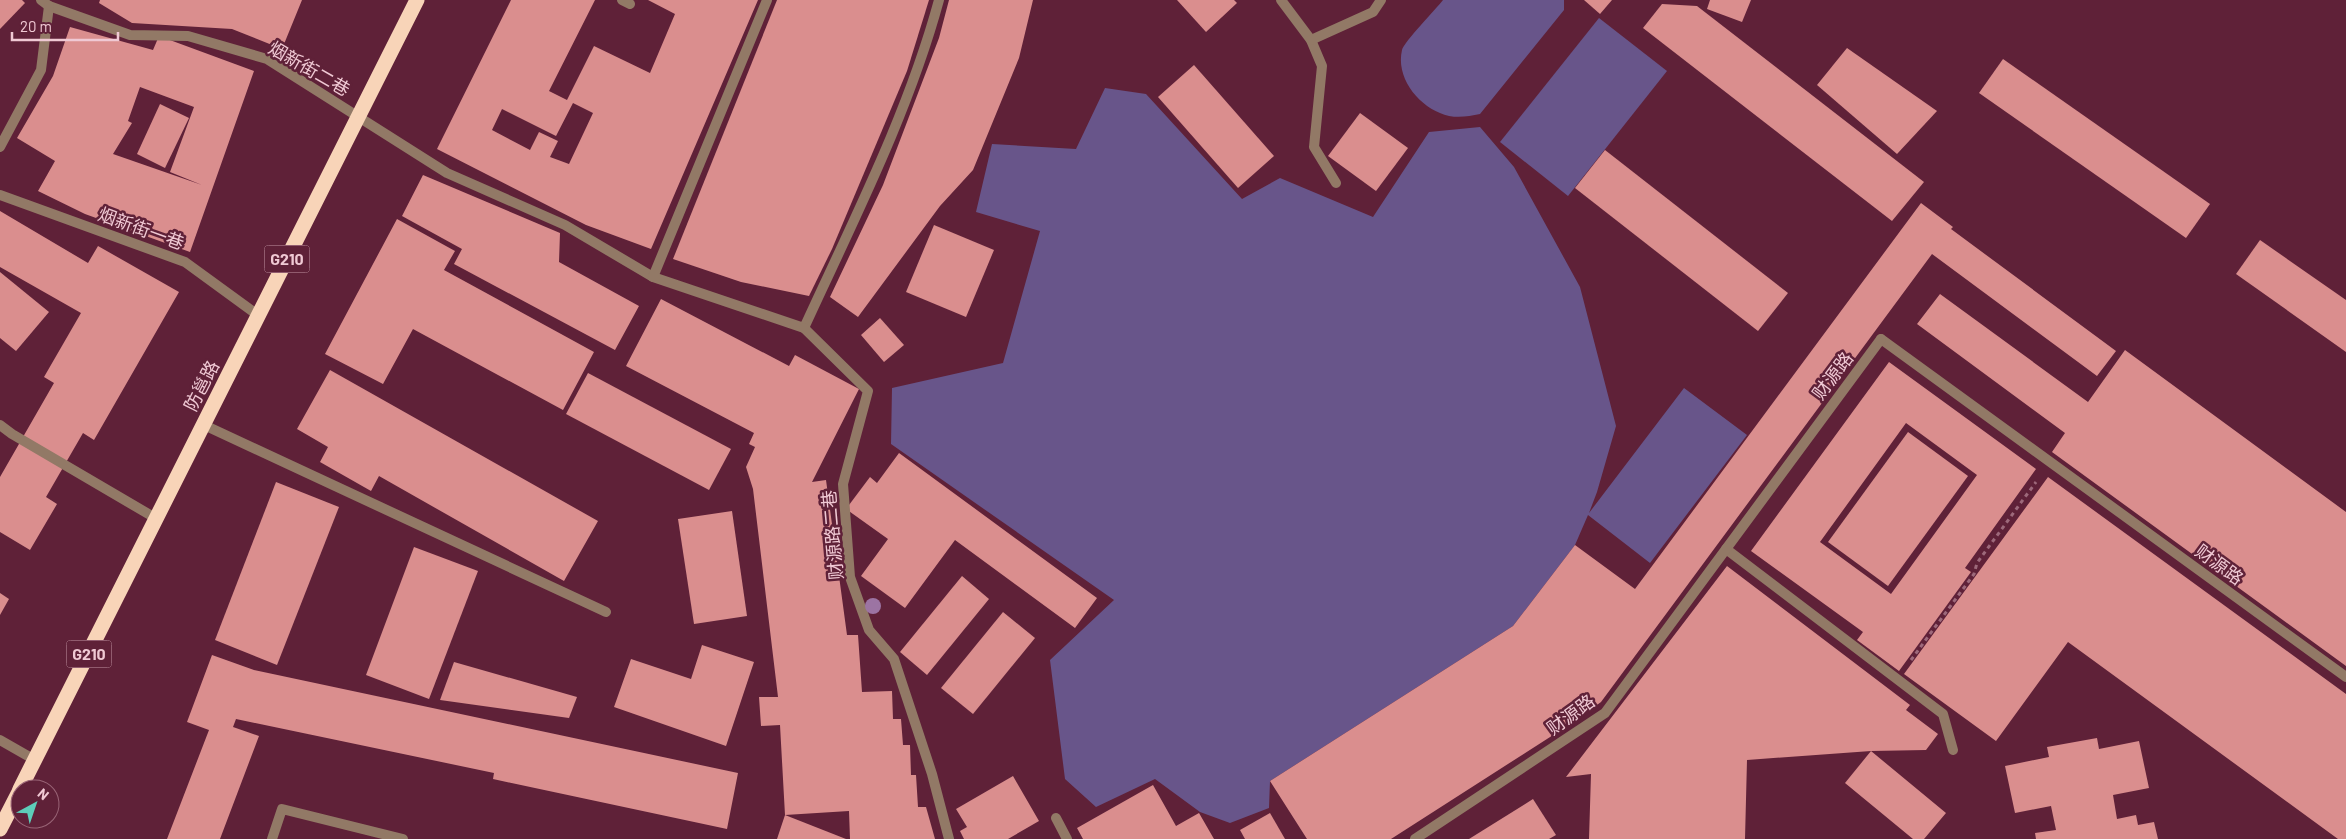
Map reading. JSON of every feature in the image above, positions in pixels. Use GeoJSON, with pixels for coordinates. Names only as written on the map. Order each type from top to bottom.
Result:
{"type":"FeatureCollection","features":[{"type":"Feature","properties":{"kind":"highway","name":"防邕路"},"geometry":{"type":"LineString","coordinates":[[25,779],[417,0]]}},
{"type":"Feature","properties":{"kind":"highway","name":"防邕路"},"geometry":{"type":"LineString","coordinates":[[0,829],[10,809]]}},
{"type":"Feature","properties":{"kind":"street"},"geometry":{"type":"LineString","coordinates":[[652,277],[767,0]]}},
{"type":"Feature","properties":{"kind":"street"},"geometry":{"type":"LineString","coordinates":[[804,328],[888,144],[930,36],[939,0]]}},
{"type":"Feature","properties":{"kind":"street"},"geometry":{"type":"LineString","coordinates":[[1281,0],[1310,40],[1322,66],[1314,147],[1336,183]]}},
{"type":"Feature","properties":{"kind":"street"},"geometry":{"type":"LineString","coordinates":[[1310,40],[1373,12],[1381,0]]}},
{"type":"Feature","properties":{"kind":"street","name":"烟新街二巷"},"geometry":{"type":"LineString","coordinates":[[45,3],[130,34],[188,36],[267,59],[447,173],[565,225],[652,277],[804,328]]}},
{"type":"Feature","properties":{"kind":"street"},"geometry":{"type":"LineString","coordinates":[[0,147],[40,70],[45,3]]}},
{"type":"Feature","properties":{"kind":"street","name":"烟新街一巷"},"geometry":{"type":"LineString","coordinates":[[0,195],[185,262],[258,316]]}},
{"type":"Feature","properties":{"kind":"street","name":"财源路二巷"},"geometry":{"type":"LineString","coordinates":[[804,328],[868,391],[843,484],[850,577],[869,630],[894,659],[932,774],[949,839]]}},
{"type":"Feature","properties":{"kind":"street","name":"财源路"},"geometry":{"type":"LineString","coordinates":[[1415,839],[1605,713],[1881,339],[2346,677]]}},
{"type":"Feature","properties":{"kind":"street"},"geometry":{"type":"LineString","coordinates":[[0,425],[12,434],[157,519]]}},
{"type":"Feature","properties":{"kind":"street"},"geometry":{"type":"LineString","coordinates":[[204,425],[606,612]]}},
{"type":"Feature","properties":{"kind":"street"},"geometry":{"type":"LineString","coordinates":[[1726,549],[1943,714],[1953,750]]}},
{"type":"Feature","properties":{"kind":"street"},"geometry":{"type":"LineString","coordinates":[[0,740],[35,760]]}},
{"type":"Feature","properties":{"kind":"street"},"geometry":{"type":"LineString","coordinates":[[272,839],[282,809],[403,839]]}},
{"type":"Feature","properties":{"kind":"street"},"geometry":{"type":"LineString","coordinates":[[1056,818],[1067,839]]}},
{"type":"Feature","properties":{"kind":"path"},"geometry":{"type":"LineString","coordinates":[[1897,679],[1974,574],[1977,563],[2050,462]]}},
{"type":"Feature","properties":{"kind":"shaded area"},"geometry":{"type":"Polygon","coordinates":[[[1443,0],[1564,0],[1564,10],[1480,114],[1453,117],[1439,113],[1420,100],[1407,82],[1401,61],[1404,46],[1443,0]]]}},
{"type":"Feature","properties":{"kind":"shaded area"},"geometry":{"type":"Polygon","coordinates":[[[1599,18],[1667,71],[1568,196],[1500,142],[1599,18]]]}},
{"type":"Feature","properties":{"kind":"shaded area"},"geometry":{"type":"Polygon","coordinates":[[[1105,88],[1146,94],[1242,199],[1280,178],[1373,217],[1429,132],[1480,127],[1514,167],[1580,287],[1616,426],[1589,513],[1684,388],[1747,435],[1650,563],[1588,515],[1575,545],[1513,626],[1270,781],[1269,808],[1230,823],[1200,812],[1155,779],[1096,807],[1065,779],[1050,660],[1114,600],[891,444],[892,388],[1003,363],[1040,231],[976,212],[992,144],[1076,149],[1105,88]]]}},
{"type":"Feature","properties":{"kind":"building"},"geometry":{"type":"Polygon","coordinates":[[[0,0],[22,0],[25,3],[0,29],[0,0]]]}},
{"type":"Feature","properties":{"kind":"building"},"geometry":{"type":"Polygon","coordinates":[[[100,0],[302,0],[282,49],[232,29],[132,23],[99,3],[100,0]]]}},
{"type":"Feature","properties":{"kind":"building"},"geometry":{"type":"Polygon","coordinates":[[[511,0],[595,0],[549,91],[567,100],[594,46],[650,73],[675,14],[648,0],[758,0],[651,249],[586,225],[437,149],[511,0]],[[573,103],[556,136],[502,109],[492,130],[530,150],[539,132],[558,141],[550,157],[569,164],[593,113],[573,103]]]}},
{"type":"Feature","properties":{"kind":"building"},"geometry":{"type":"Polygon","coordinates":[[[777,0],[929,0],[907,71],[832,249],[809,296],[741,282],[673,259],[777,0]]]}},
{"type":"Feature","properties":{"kind":"building"},"geometry":{"type":"Polygon","coordinates":[[[949,0],[1033,0],[1019,58],[973,170],[940,206],[858,317],[830,297],[883,185],[939,38],[949,0]]]}},
{"type":"Feature","properties":{"kind":"building"},"geometry":{"type":"Polygon","coordinates":[[[1177,0],[1234,0],[1237,3],[1206,32],[1177,0]]]}},
{"type":"Feature","properties":{"kind":"building"},"geometry":{"type":"Polygon","coordinates":[[[1584,0],[1612,0],[1600,14],[1584,0]]]}},
{"type":"Feature","properties":{"kind":"building"},"geometry":{"type":"Polygon","coordinates":[[[1710,0],[1751,0],[1742,22],[1707,9],[1710,0]]]}},
{"type":"Feature","properties":{"kind":"building"},"geometry":{"type":"Polygon","coordinates":[[[1662,4],[1697,6],[1924,182],[1892,221],[1643,28],[1662,4]]]}},
{"type":"Feature","properties":{"kind":"building"},"geometry":{"type":"Polygon","coordinates":[[[70,27],[153,50],[159,36],[254,71],[190,252],[85,214],[38,191],[55,161],[17,138],[53,76],[70,27]],[[140,87],[128,121],[132,123],[113,154],[202,185],[170,172],[194,107],[140,87]]]}},
{"type":"Feature","properties":{"kind":"building"},"geometry":{"type":"Polygon","coordinates":[[[1847,48],[1937,111],[1897,154],[1817,85],[1847,48]]]}},
{"type":"Feature","properties":{"kind":"building"},"geometry":{"type":"Polygon","coordinates":[[[2003,59],[2210,204],[2186,238],[1979,93],[2003,59]]]}},
{"type":"Feature","properties":{"kind":"building"},"geometry":{"type":"Polygon","coordinates":[[[1194,65],[1274,156],[1238,188],[1158,97],[1194,65]]]}},
{"type":"Feature","properties":{"kind":"building"},"geometry":{"type":"Polygon","coordinates":[[[160,104],[189,118],[165,168],[137,154],[160,104]]]}},
{"type":"Feature","properties":{"kind":"building"},"geometry":{"type":"Polygon","coordinates":[[[1360,113],[1408,148],[1376,191],[1328,156],[1360,113]]]}},
{"type":"Feature","properties":{"kind":"building"},"geometry":{"type":"Polygon","coordinates":[[[1605,150],[1788,293],[1758,331],[1575,188],[1605,150]]]}},
{"type":"Feature","properties":{"kind":"building"},"geometry":{"type":"Polygon","coordinates":[[[423,175],[560,233],[559,262],[639,306],[615,350],[454,264],[462,249],[402,216],[423,175]]]}},
{"type":"Feature","properties":{"kind":"building"},"geometry":{"type":"Polygon","coordinates":[[[1921,203],[1953,227],[1951,229],[2116,351],[2097,376],[1932,254],[1601,702],[1575,721],[1391,839],[1307,839],[1270,781],[1513,626],[1575,545],[1635,589],[1921,203]]]}},
{"type":"Feature","properties":{"kind":"building"},"geometry":{"type":"Polygon","coordinates":[[[0,211],[88,263],[98,246],[179,292],[94,440],[83,433],[46,497],[57,504],[30,550],[0,532],[0,477],[54,383],[44,377],[81,313],[0,267],[0,211]]]}},
{"type":"Feature","properties":{"kind":"building"},"geometry":{"type":"Polygon","coordinates":[[[397,219],[455,251],[444,270],[594,352],[563,410],[413,329],[383,384],[325,354],[397,219]]]}},
{"type":"Feature","properties":{"kind":"building"},"geometry":{"type":"Polygon","coordinates":[[[934,225],[994,250],[966,317],[906,292],[934,225]]]}},
{"type":"Feature","properties":{"kind":"building"},"geometry":{"type":"Polygon","coordinates":[[[2260,240],[2346,300],[2346,352],[2236,274],[2260,240]]]}},
{"type":"Feature","properties":{"kind":"building"},"geometry":{"type":"Polygon","coordinates":[[[0,272],[49,312],[16,351],[0,338],[0,272]]]}},
{"type":"Feature","properties":{"kind":"building"},"geometry":{"type":"Polygon","coordinates":[[[1940,294],[2088,402],[2125,350],[2346,512],[2346,666],[2052,452],[2065,433],[1917,324],[1940,294]]]}},
{"type":"Feature","properties":{"kind":"building"},"geometry":{"type":"Polygon","coordinates":[[[661,299],[789,366],[795,355],[859,389],[812,482],[826,480],[847,635],[858,635],[862,692],[892,691],[893,719],[901,719],[903,745],[910,745],[911,775],[916,775],[918,807],[926,807],[935,839],[850,839],[849,811],[785,815],[780,725],[761,726],[759,697],[778,697],[753,489],[746,467],[755,447],[749,444],[754,433],[626,366],[661,299]]]}},
{"type":"Feature","properties":{"kind":"building"},"geometry":{"type":"Polygon","coordinates":[[[880,318],[904,345],[884,362],[861,335],[880,318]]]}},
{"type":"Feature","properties":{"kind":"building"},"geometry":{"type":"Polygon","coordinates":[[[1889,362],[2036,469],[1965,568],[1971,572],[1899,671],[1857,640],[1863,632],[1751,551],[1889,362]],[[1906,423],[1820,542],[1891,594],[1977,475],[1906,423]]]}},
{"type":"Feature","properties":{"kind":"building"},"geometry":{"type":"Polygon","coordinates":[[[330,370],[598,521],[564,581],[379,476],[371,491],[320,462],[328,447],[297,429],[330,370]]]}},
{"type":"Feature","properties":{"kind":"building"},"geometry":{"type":"Polygon","coordinates":[[[588,373],[731,449],[709,490],[566,414],[588,373]]]}},
{"type":"Feature","properties":{"kind":"building"},"geometry":{"type":"Polygon","coordinates":[[[1908,432],[1968,476],[1888,586],[1828,542],[1908,432]]]}},
{"type":"Feature","properties":{"kind":"building"},"geometry":{"type":"Polygon","coordinates":[[[899,453],[1097,598],[1075,628],[955,540],[905,608],[861,576],[888,539],[846,509],[870,477],[877,483],[899,453]]]}},
{"type":"Feature","properties":{"kind":"building"},"geometry":{"type":"Polygon","coordinates":[[[2048,477],[2346,694],[2346,839],[2338,839],[2068,642],[1996,741],[1904,674],[2048,477]]]}},
{"type":"Feature","properties":{"kind":"building"},"geometry":{"type":"Polygon","coordinates":[[[276,482],[339,507],[277,665],[215,640],[276,482]]]}},
{"type":"Feature","properties":{"kind":"building"},"geometry":{"type":"Polygon","coordinates":[[[732,511],[747,616],[694,624],[678,519],[732,511]]]}},
{"type":"Feature","properties":{"kind":"building"},"geometry":{"type":"Polygon","coordinates":[[[414,547],[478,571],[429,699],[366,675],[414,547]]]}},
{"type":"Feature","properties":{"kind":"building"},"geometry":{"type":"Polygon","coordinates":[[[1727,566],[1910,705],[1906,710],[1938,734],[1926,750],[1871,751],[1747,760],[1745,839],[1589,839],[1591,774],[1566,777],[1727,566]]]}},
{"type":"Feature","properties":{"kind":"building"},"geometry":{"type":"Polygon","coordinates":[[[962,576],[989,599],[927,675],[900,652],[962,576]]]}},
{"type":"Feature","properties":{"kind":"building"},"geometry":{"type":"Polygon","coordinates":[[[0,593],[9,599],[0,615],[0,593]]]}},
{"type":"Feature","properties":{"kind":"building"},"geometry":{"type":"Polygon","coordinates":[[[1003,612],[1035,638],[973,714],[941,688],[1003,612]]]}},
{"type":"Feature","properties":{"kind":"building"},"geometry":{"type":"Polygon","coordinates":[[[702,645],[754,662],[726,746],[614,707],[631,659],[691,679],[702,645]]]}},
{"type":"Feature","properties":{"kind":"building"},"geometry":{"type":"Polygon","coordinates":[[[212,655],[254,670],[738,773],[727,829],[493,779],[494,773],[236,719],[233,727],[259,736],[220,839],[167,839],[209,730],[187,722],[212,655]]]}},
{"type":"Feature","properties":{"kind":"building"},"geometry":{"type":"Polygon","coordinates":[[[454,662],[577,697],[569,718],[440,700],[454,662]]]}},
{"type":"Feature","properties":{"kind":"building"},"geometry":{"type":"Polygon","coordinates":[[[2097,738],[2099,749],[2139,741],[2149,788],[2113,795],[2117,819],[2136,815],[2138,825],[2154,822],[2158,839],[2036,839],[2035,833],[2056,830],[2051,806],[2015,813],[2005,766],[2049,757],[2047,747],[2097,738]]]}},
{"type":"Feature","properties":{"kind":"building"},"geometry":{"type":"Polygon","coordinates":[[[1871,751],[1946,813],[1924,839],[1913,839],[1845,783],[1871,751]]]}},
{"type":"Feature","properties":{"kind":"building"},"geometry":{"type":"Polygon","coordinates":[[[1013,776],[1039,821],[1008,839],[964,839],[960,831],[967,827],[956,809],[1013,776]]]}},
{"type":"Feature","properties":{"kind":"building"},"geometry":{"type":"Polygon","coordinates":[[[1153,785],[1176,826],[1199,813],[1214,839],[1083,839],[1077,828],[1153,785]]]}},
{"type":"Feature","properties":{"kind":"building"},"geometry":{"type":"Polygon","coordinates":[[[1533,799],[1556,835],[1549,839],[1469,839],[1533,799]]]}},
{"type":"Feature","properties":{"kind":"building"},"geometry":{"type":"Polygon","coordinates":[[[1270,813],[1285,839],[1245,839],[1240,830],[1270,813]]]}},
{"type":"Feature","properties":{"kind":"building"},"geometry":{"type":"Polygon","coordinates":[[[785,815],[846,839],[777,839],[785,815]]]}}]}
